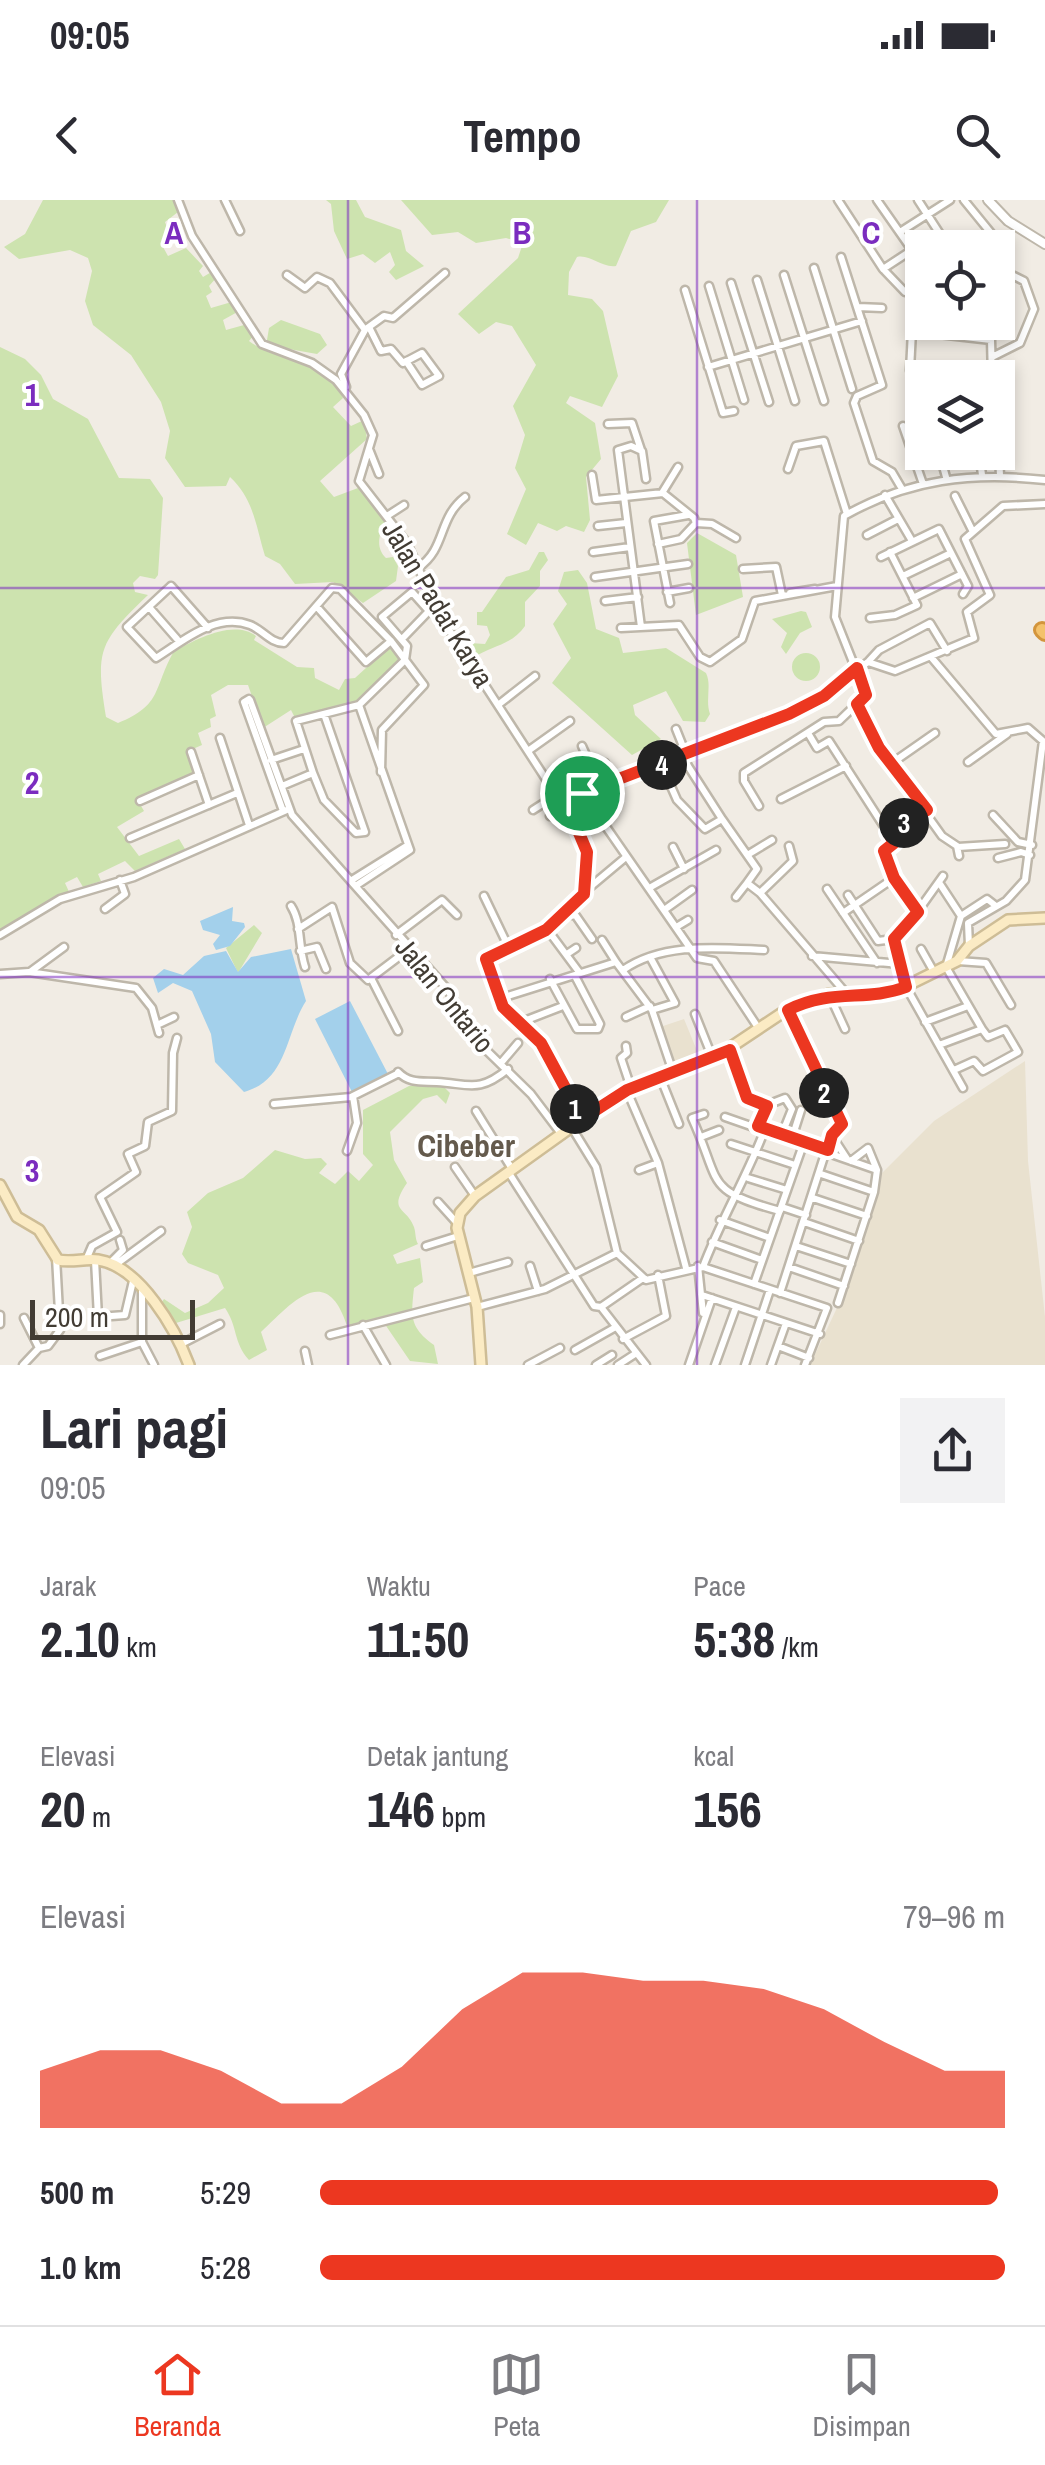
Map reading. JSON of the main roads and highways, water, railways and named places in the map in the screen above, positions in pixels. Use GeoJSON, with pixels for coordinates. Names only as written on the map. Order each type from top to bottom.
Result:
{"type":"FeatureCollection","features":[{"type":"Feature","properties":{"kind":"main road"},"geometry":{"type":"LineString","coordinates":[[481,1365],[476,1302],[458,1222],[475,1196],[629,1089],[713,1059],[788,1010],[829,994],[884,994],[906,987],[932,969],[951,962],[1008,920],[1045,918]]}},
{"type":"Feature","properties":{"kind":"main road"},"geometry":{"type":"LineString","coordinates":[[0,1185],[17,1217],[39,1230],[56,1258],[111,1265],[138,1285],[166,1316],[189,1365]]}},
{"type":"Feature","properties":{"kind":"water"},"geometry":{"type":"Polygon","coordinates":[[[233,907],[232,921],[244,923],[245,927],[230,946],[216,950],[213,944],[220,935],[203,930],[200,921],[233,907]]]}},
{"type":"Feature","properties":{"kind":"water"},"geometry":{"type":"Polygon","coordinates":[[[291,949],[306,1001],[277,1067],[258,1086],[244,1092],[215,1062],[211,1034],[192,991],[173,983],[158,993],[153,978],[164,969],[183,975],[204,956],[226,951],[238,972],[251,957],[291,949]]]}},
{"type":"Feature","properties":{"kind":"water"},"geometry":{"type":"Polygon","coordinates":[[[350,1001],[388,1074],[352,1092],[315,1019],[350,1001]]]}},
{"type":"Feature","properties":{"kind":"district","name":"Cibeber"},"geometry":{"type":"Point","coordinates":[466,1145]}}]}
